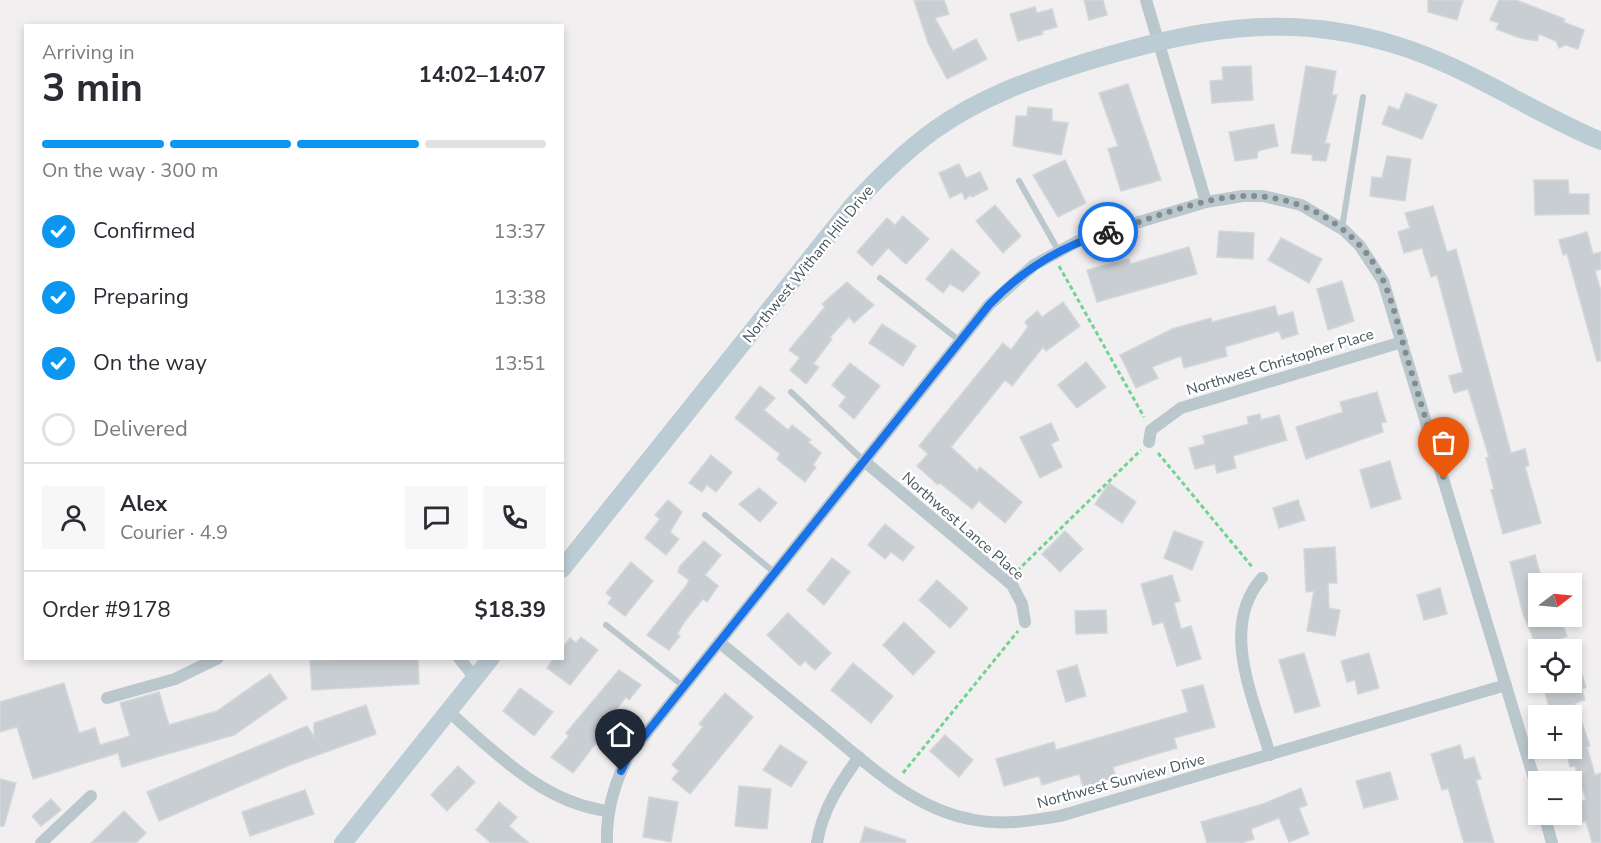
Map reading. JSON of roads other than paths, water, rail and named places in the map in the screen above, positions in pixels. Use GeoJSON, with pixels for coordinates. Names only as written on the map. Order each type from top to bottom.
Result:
{"type":"FeatureCollection","features":[{"type":"Feature","properties":{"kind":"street"},"geometry":{"type":"LineString","coordinates":[[1146,0],[1206,202]]}},
{"type":"Feature","properties":{"kind":"street","name":"Northwest Witham Hill Drive"},"geometry":{"type":"LineString","coordinates":[[564,566],[853,205],[910,148],[975,105],[1016,85],[1158,41],[1239,27],[1317,28],[1349,33],[1396,45],[1432,58],[1601,141]]}},
{"type":"Feature","properties":{"kind":"street"},"geometry":{"type":"LineString","coordinates":[[607,843],[608,811],[617,780],[629,755],[960,341],[1006,287],[1055,252],[1082,239],[1206,202],[1243,196],[1285,200],[1316,212],[1342,229],[1360,246],[1376,267],[1402,342],[1532,771]]}},
{"type":"Feature","properties":{"kind":"street","name":"Northwest Christopher Place"},"geometry":{"type":"LineString","coordinates":[[1150,436],[1181,408],[1402,342]]}},
{"type":"Feature","properties":{"kind":"street","name":"Northwest Lance Place"},"geometry":{"type":"LineString","coordinates":[[864,461],[1007,581],[1018,594],[1025,622]]}},
{"type":"Feature","properties":{"kind":"street"},"geometry":{"type":"LineString","coordinates":[[1262,578],[1249,595],[1242,614],[1240,635],[1251,687],[1270,755]]}},
{"type":"Feature","properties":{"kind":"street","name":"Northwest Sunview Drive"},"geometry":{"type":"LineString","coordinates":[[719,642],[894,784],[938,809],[968,819],[994,823],[1024,822],[1060,816],[1506,685]]}},
{"type":"Feature","properties":{"kind":"street"},"geometry":{"type":"LineString","coordinates":[[107,698],[175,678],[214,660]]}},
{"type":"Feature","properties":{"kind":"street"},"geometry":{"type":"LineString","coordinates":[[461,660],[475,678]]}},
{"type":"Feature","properties":{"kind":"street"},"geometry":{"type":"LineString","coordinates":[[343,843],[489,660]]}},
{"type":"Feature","properties":{"kind":"street"},"geometry":{"type":"LineString","coordinates":[[449,712],[541,788],[570,803],[608,811]]}},
{"type":"Feature","properties":{"kind":"street"},"geometry":{"type":"LineString","coordinates":[[817,843],[823,820],[835,792],[859,757]]}},
{"type":"Feature","properties":{"kind":"street"},"geometry":{"type":"LineString","coordinates":[[41,843],[91,796]]}},
{"type":"Feature","properties":{"kind":"street"},"geometry":{"type":"LineString","coordinates":[[1547,825],[1552,843]]}},
{"type":"Feature","properties":{"kind":"lane"},"geometry":{"type":"LineString","coordinates":[[1342,229],[1363,97]]}},
{"type":"Feature","properties":{"kind":"lane"},"geometry":{"type":"LineString","coordinates":[[1019,181],[1055,252]]}},
{"type":"Feature","properties":{"kind":"lane"},"geometry":{"type":"LineString","coordinates":[[880,278],[960,341]]}},
{"type":"Feature","properties":{"kind":"lane"},"geometry":{"type":"LineString","coordinates":[[791,392],[864,461]]}},
{"type":"Feature","properties":{"kind":"lane"},"geometry":{"type":"LineString","coordinates":[[705,515],[776,573]]}},
{"type":"Feature","properties":{"kind":"lane"},"geometry":{"type":"LineString","coordinates":[[606,625],[684,687]]}}]}
